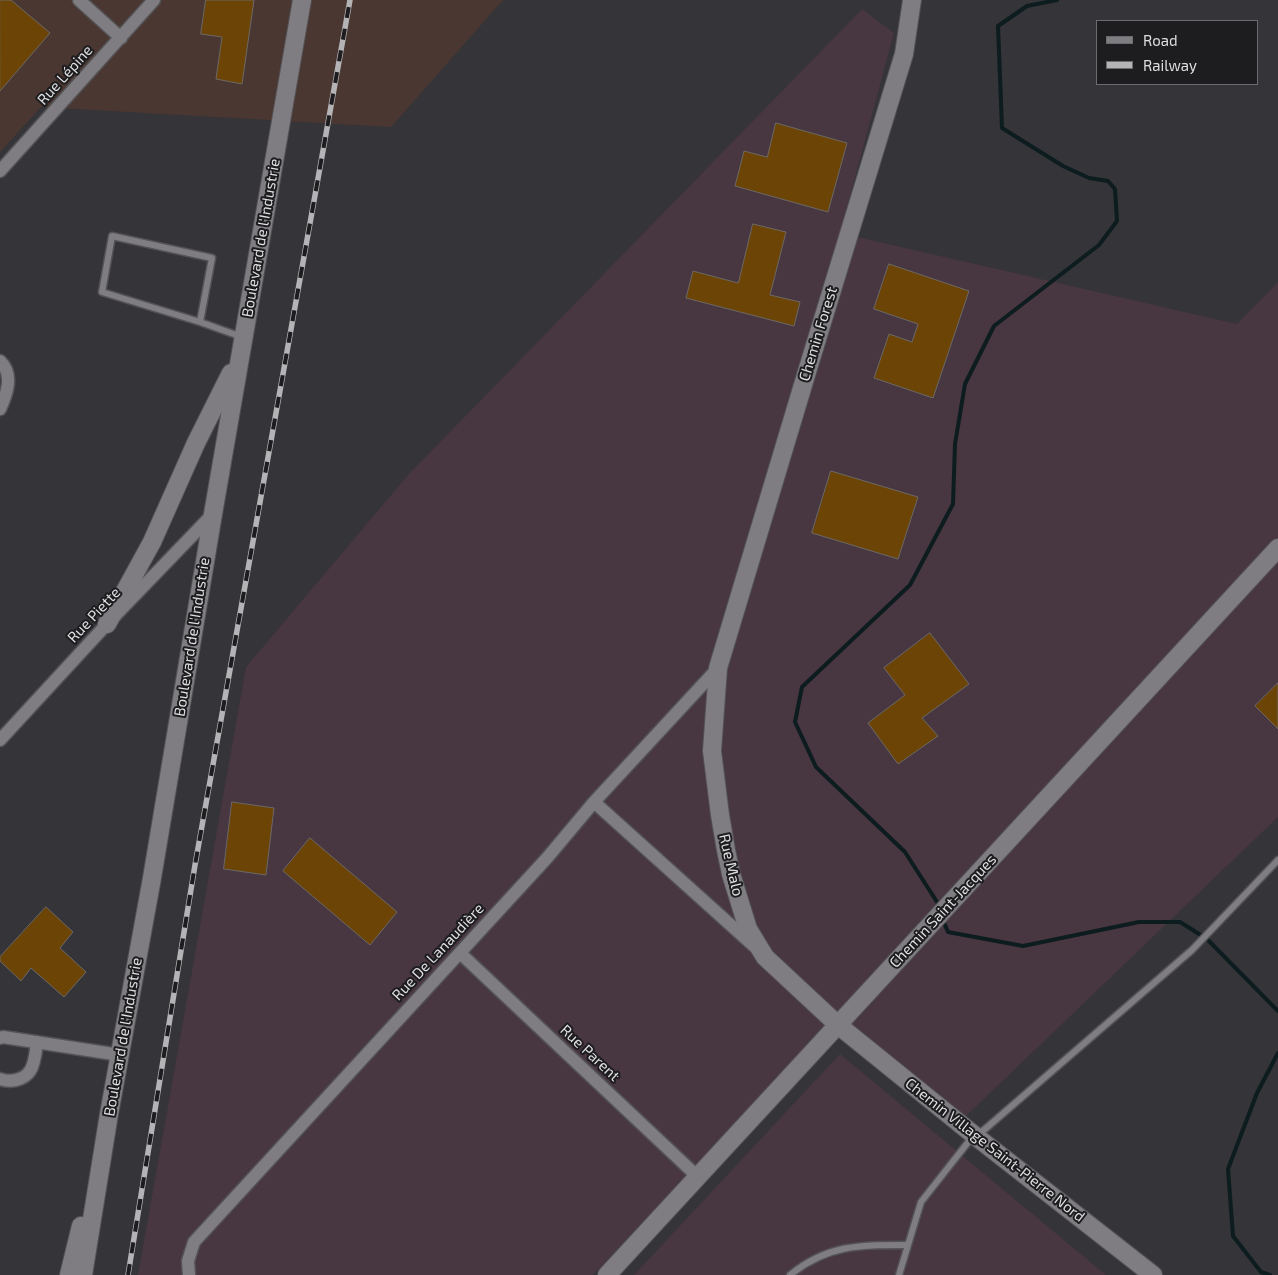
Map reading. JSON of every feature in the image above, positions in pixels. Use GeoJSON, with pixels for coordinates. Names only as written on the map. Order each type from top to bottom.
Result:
{"type":"FeatureCollection","features":[{"type":"Feature","properties":{"kind":"street"},"geometry":{"type":"LineString","coordinates":[[79,0],[121,38]]}},
{"type":"Feature","properties":{"kind":"street","name":"Rue Lépine"},"geometry":{"type":"LineString","coordinates":[[0,171],[154,0]]}},
{"type":"Feature","properties":{"kind":"street","name":"Boulevard de l'Industrie"},"geometry":{"type":"LineString","coordinates":[[83,1275],[109,1114],[152,878],[302,0]]}},
{"type":"Feature","properties":{"kind":"street","name":"Chemin Forest"},"geometry":{"type":"LineString","coordinates":[[718,668],[904,54],[912,13],[912,0]]}},
{"type":"Feature","properties":{"kind":"street"},"geometry":{"type":"LineString","coordinates":[[108,624],[152,542],[196,443],[240,355]]}},
{"type":"Feature","properties":{"kind":"street"},"geometry":{"type":"LineString","coordinates":[[0,361],[3,363],[8,374],[8,389],[0,409]]}},
{"type":"Feature","properties":{"kind":"street","name":"Rue Piette"},"geometry":{"type":"LineString","coordinates":[[0,740],[213,514]]}},
{"type":"Feature","properties":{"kind":"street","name":"Chemin Saint-Jacques"},"geometry":{"type":"LineString","coordinates":[[607,1275],[1278,548]]}},
{"type":"Feature","properties":{"kind":"street","name":"Rue De Lanaudière"},"geometry":{"type":"LineString","coordinates":[[189,1275],[188,1261],[194,1242],[547,858],[594,802],[718,668]]}},
{"type":"Feature","properties":{"kind":"street","name":"Rue Malo"},"geometry":{"type":"LineString","coordinates":[[718,668],[712,751],[720,815],[731,874],[748,929],[765,957],[838,1025]]}},
{"type":"Feature","properties":{"kind":"street"},"geometry":{"type":"LineString","coordinates":[[594,802],[765,957]]}},
{"type":"Feature","properties":{"kind":"street","name":"Rue Parent"},"geometry":{"type":"LineString","coordinates":[[460,953],[698,1177]]}},
{"type":"Feature","properties":{"kind":"street","name":"Chemin Village Saint-Pierre Nord"},"geometry":{"type":"LineString","coordinates":[[838,1025],[1153,1275]]}},
{"type":"Feature","properties":{"kind":"street"},"geometry":{"type":"LineString","coordinates":[[1,1037],[120,1055]]}},
{"type":"Feature","properties":{"kind":"street"},"geometry":{"type":"LineString","coordinates":[[0,1079],[6,1081],[19,1079],[30,1071],[38,1042]]}},
{"type":"Feature","properties":{"kind":"street"},"geometry":{"type":"LineString","coordinates":[[69,1275],[109,1114]]}},
{"type":"Feature","properties":{"kind":"lane"},"geometry":{"type":"LineString","coordinates":[[200,322],[212,258],[112,236],[102,292],[244,337]]}},
{"type":"Feature","properties":{"kind":"lane"},"geometry":{"type":"LineString","coordinates":[[899,1275],[921,1202],[975,1135],[1192,950],[1278,860]]}},
{"type":"Feature","properties":{"kind":"lane"},"geometry":{"type":"LineString","coordinates":[[790,1275],[803,1264],[828,1252],[862,1245],[908,1245]]}},
{"type":"Feature","properties":{"kind":"shaded area"},"geometry":{"type":"Polygon","coordinates":[[[0,0],[503,0],[391,127],[41,107],[0,152],[0,0]]]}},
{"type":"Feature","properties":{"kind":"shaded area"},"geometry":{"type":"Polygon","coordinates":[[[862,9],[894,33],[840,233],[1237,324],[1278,282],[1278,817],[965,1117],[839,1013],[593,1275],[138,1275],[246,667],[408,475],[862,9]]]}},
{"type":"Feature","properties":{"kind":"shaded area"},"geometry":{"type":"Polygon","coordinates":[[[840,1054],[1106,1275],[634,1275],[840,1054]]]}},
{"type":"Feature","properties":{"kind":"building"},"geometry":{"type":"Polygon","coordinates":[[[0,0],[11,0],[50,33],[0,91],[0,0]]]}},
{"type":"Feature","properties":{"kind":"building"},"geometry":{"type":"Polygon","coordinates":[[[206,0],[254,0],[242,84],[216,79],[222,37],[201,34],[206,0]]]}},
{"type":"Feature","properties":{"kind":"building"},"geometry":{"type":"Polygon","coordinates":[[[776,123],[847,143],[828,212],[735,186],[744,151],[767,157],[776,123]]]}},
{"type":"Feature","properties":{"kind":"building"},"geometry":{"type":"Polygon","coordinates":[[[753,224],[786,232],[770,295],[800,302],[794,326],[686,298],[693,271],[738,283],[753,224]]]}},
{"type":"Feature","properties":{"kind":"building"},"geometry":{"type":"Polygon","coordinates":[[[889,264],[969,291],[933,398],[874,378],[889,334],[912,342],[918,324],[874,309],[889,264]]]}},
{"type":"Feature","properties":{"kind":"building"},"geometry":{"type":"Polygon","coordinates":[[[831,471],[918,497],[898,559],[812,533],[831,471]]]}},
{"type":"Feature","properties":{"kind":"building"},"geometry":{"type":"Polygon","coordinates":[[[930,633],[969,684],[922,718],[938,736],[898,764],[868,723],[905,695],[884,668],[930,633]]]}},
{"type":"Feature","properties":{"kind":"building"},"geometry":{"type":"Polygon","coordinates":[[[1278,683],[1278,729],[1255,706],[1278,683]]]}},
{"type":"Feature","properties":{"kind":"building"},"geometry":{"type":"Polygon","coordinates":[[[232,802],[274,808],[266,875],[224,869],[232,802]]]}},
{"type":"Feature","properties":{"kind":"building"},"geometry":{"type":"Polygon","coordinates":[[[310,838],[397,912],[370,945],[283,871],[310,838]]]}},
{"type":"Feature","properties":{"kind":"building"},"geometry":{"type":"Polygon","coordinates":[[[46,907],[73,932],[60,948],[86,972],[64,997],[31,968],[21,981],[0,961],[0,957],[46,907]]]}},
{"type":"Feature","properties":{"kind":"waterway"},"geometry":{"type":"LineString","coordinates":[[937,902],[905,852],[816,767],[795,722],[802,687],[910,585],[953,504],[955,444],[965,384],[994,326],[1099,245],[1117,221],[1115,189],[1108,181],[1089,178],[1063,166],[1002,128],[998,26],[1027,6],[1057,0]]}},
{"type":"Feature","properties":{"kind":"waterway"},"geometry":{"type":"LineString","coordinates":[[945,925],[948,932],[1023,946],[1139,922],[1180,922],[1207,939],[1278,1011]]}},
{"type":"Feature","properties":{"kind":"waterway"},"geometry":{"type":"LineString","coordinates":[[1270,1275],[1261,1272],[1233,1236],[1228,1169],[1257,1093],[1278,1053]]}},
{"type":"Feature","properties":{"kind":"railway"},"geometry":{"type":"LineString","coordinates":[[128,1275],[195,865],[350,0]]}}]}
